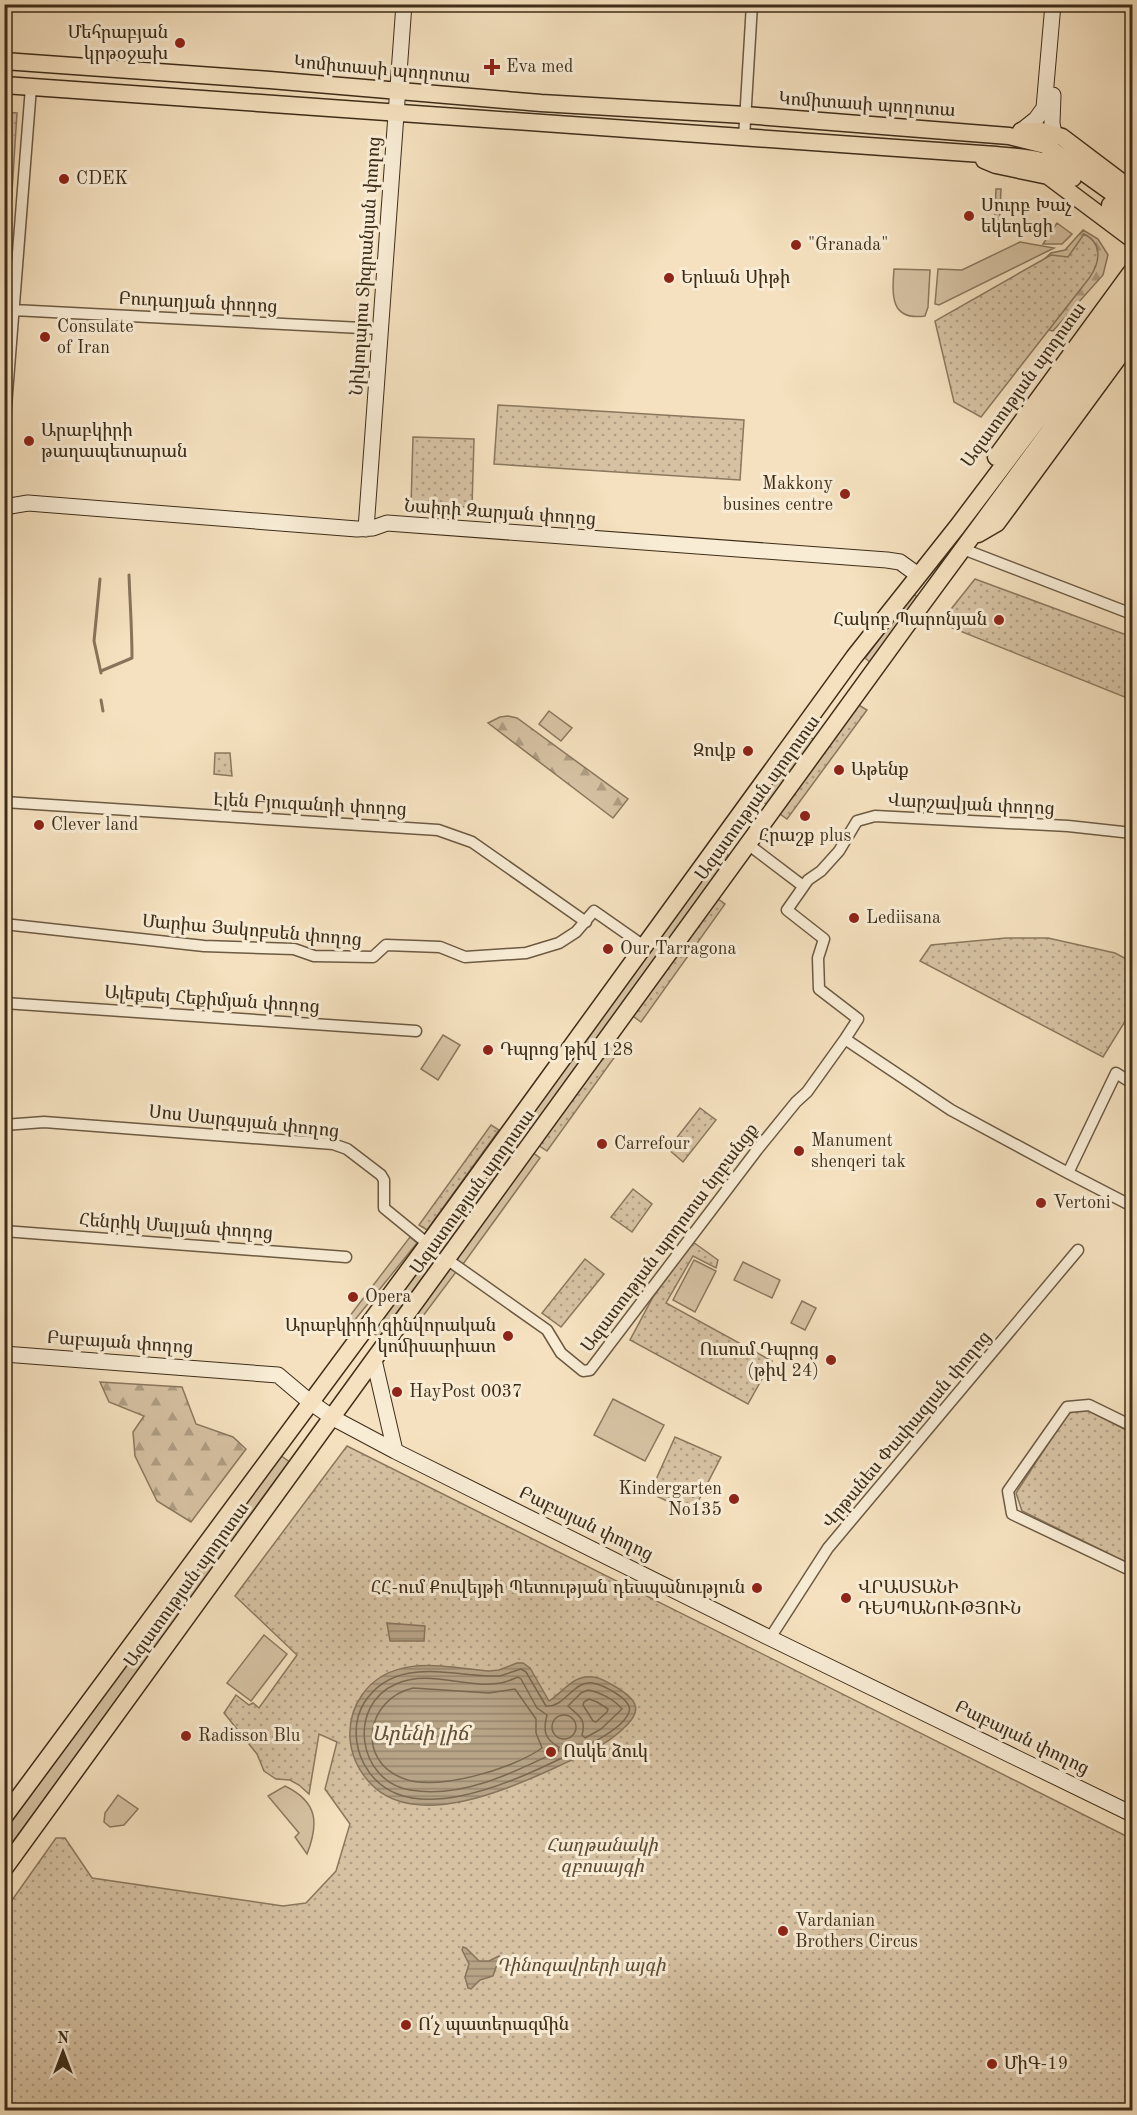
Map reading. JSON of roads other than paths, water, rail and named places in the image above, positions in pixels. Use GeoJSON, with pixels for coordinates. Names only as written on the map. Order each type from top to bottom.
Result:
{"type":"FeatureCollection","features":[{"type":"Feature","properties":{"kind":"main road","name":"Կոմիտասի պողոտա"},"geometry":{"type":"LineString","coordinates":[[4,62],[542,103],[1054,134],[1062,137],[1132,190]]}},
{"type":"Feature","properties":{"kind":"main road","name":"Կոմիտասի պողոտա"},"geometry":{"type":"LineString","coordinates":[[4,85],[1038,158],[1057,166],[1132,216]]}},
{"type":"Feature","properties":{"kind":"main road","name":"Կոմիտասի պողոտա"},"geometry":{"type":"LineString","coordinates":[[1015,133],[1045,145],[1132,216]]}},
{"type":"Feature","properties":{"kind":"main road","name":"Կոմիտասի պողոտա"},"geometry":{"type":"LineString","coordinates":[[970,153],[996,165],[1048,176],[1132,239]]}},
{"type":"Feature","properties":{"kind":"main road","name":"Ազատության պողոտա"},"geometry":{"type":"LineString","coordinates":[[957,527],[964,501],[1132,271]]}},
{"type":"Feature","properties":{"kind":"main road","name":"Ազատության պողոտա"},"geometry":{"type":"LineString","coordinates":[[4,1817],[428,1244],[854,657],[957,527],[1132,295]]}},
{"type":"Feature","properties":{"kind":"main road","name":"Ազատության պողոտա"},"geometry":{"type":"LineString","coordinates":[[4,1869],[448,1260],[873,671],[1132,319]]}},
{"type":"Feature","properties":{"kind":"main road","name":"Ազատության պողոտա"},"geometry":{"type":"LineString","coordinates":[[968,543],[998,523],[1132,339]]}},
{"type":"Feature","properties":{"kind":"main road"},"geometry":{"type":"LineString","coordinates":[[854,657],[873,671]]}},
{"type":"Feature","properties":{"kind":"street","name":"Նիկողայոս Տիգրանյան փողոց"},"geometry":{"type":"LineString","coordinates":[[362,529],[393,111],[396,4]]}},
{"type":"Feature","properties":{"kind":"street","name":"Նիկողայոս Տիգրանյան փողոց"},"geometry":{"type":"LineString","coordinates":[[394,90],[404,4]]}},
{"type":"Feature","properties":{"kind":"street"},"geometry":{"type":"LineString","coordinates":[[744,138],[752,4]]}},
{"type":"Feature","properties":{"kind":"street"},"geometry":{"type":"LineString","coordinates":[[1015,133],[1036,119],[1044,108],[1053,4]]}},
{"type":"Feature","properties":{"kind":"street"},"geometry":{"type":"LineString","coordinates":[[1054,134],[1052,109],[1059,4]]}},
{"type":"Feature","properties":{"kind":"street"},"geometry":{"type":"LineString","coordinates":[[4,432],[31,87]]}},
{"type":"Feature","properties":{"kind":"street","name":"Բուդաղյան փողոց"},"geometry":{"type":"LineString","coordinates":[[13,310],[377,329]]}},
{"type":"Feature","properties":{"kind":"street","name":"Նաիրի Զարյան փողոց"},"geometry":{"type":"LineString","coordinates":[[4,507],[28,503],[362,529],[387,523],[821,555],[900,562],[918,575]]}},
{"type":"Feature","properties":{"kind":"street"},"geometry":{"type":"LineString","coordinates":[[968,543],[1132,614]]}},
{"type":"Feature","properties":{"kind":"street","name":"Էլեն Բյուզանդի փողոց"},"geometry":{"type":"LineString","coordinates":[[4,802],[438,830],[472,842],[586,922]]}},
{"type":"Feature","properties":{"kind":"street","name":"Վարշավյան փողոց"},"geometry":{"type":"LineString","coordinates":[[803,886],[839,851],[857,821],[866,817],[1034,824],[1132,833]]}},
{"type":"Feature","properties":{"kind":"street"},"geometry":{"type":"LineString","coordinates":[[749,845],[803,886],[787,910],[824,939],[818,958],[819,989],[858,1019],[845,1039],[951,1110],[1132,1206]]}},
{"type":"Feature","properties":{"kind":"street"},"geometry":{"type":"LineString","coordinates":[[586,922],[594,911],[644,946]]}},
{"type":"Feature","properties":{"kind":"street","name":"Մարիա Յակոբսեն փողոց"},"geometry":{"type":"LineString","coordinates":[[4,924],[204,946],[294,949],[314,956],[373,957],[386,945],[440,947],[465,957],[526,954],[559,943],[586,922]]}},
{"type":"Feature","properties":{"kind":"street","name":"Ալեքսեյ Հեքիմյան փողոց"},"geometry":{"type":"LineString","coordinates":[[4,1003],[417,1031]]}},
{"type":"Feature","properties":{"kind":"street","name":"Ազատության պողոտա նրբանցք"},"geometry":{"type":"LineString","coordinates":[[448,1260],[547,1330],[561,1353],[583,1371],[590,1370],[757,1150],[796,1102],[807,1092],[845,1039]]}},
{"type":"Feature","properties":{"kind":"street"},"geometry":{"type":"LineString","coordinates":[[1068,1173],[1116,1073],[1132,1083]]}},
{"type":"Feature","properties":{"kind":"street","name":"Սոս Սարգսյան փողոց"},"geometry":{"type":"LineString","coordinates":[[4,1125],[44,1122],[340,1145],[381,1175],[384,1180],[384,1208],[428,1244]]}},
{"type":"Feature","properties":{"kind":"street","name":"Հենրիկ Մալյան փողոց"},"geometry":{"type":"LineString","coordinates":[[4,1231],[346,1257]]}},
{"type":"Feature","properties":{"kind":"street","name":"Վրթանես Փափազյան փողոց"},"geometry":{"type":"LineString","coordinates":[[770,1638],[828,1548],[1078,1250]]}},
{"type":"Feature","properties":{"kind":"street","name":"Բաբայան փողոց"},"geometry":{"type":"LineString","coordinates":[[4,1354],[278,1375],[333,1418],[395,1452],[1132,1814]]}},
{"type":"Feature","properties":{"kind":"street"},"geometry":{"type":"LineString","coordinates":[[374,1360],[395,1452]]}},
{"type":"Feature","properties":{"kind":"street"},"geometry":{"type":"LineString","coordinates":[[1132,1426],[1089,1405],[1067,1407],[1008,1491],[1012,1514],[1132,1571]]}},
{"type":"Feature","properties":{"kind":"water"},"geometry":{"type":"Polygon","coordinates":[[[387,1623],[425,1626],[424,1641],[390,1641],[387,1623]]]}},
{"type":"Feature","properties":{"kind":"water","name":"Արենի լիճ"},"geometry":{"type":"Polygon","coordinates":[[[523,1663],[530,1668],[549,1701],[576,1680],[594,1677],[627,1695],[634,1703],[635,1713],[620,1732],[588,1753],[517,1784],[464,1801],[437,1805],[412,1804],[389,1797],[366,1778],[354,1756],[350,1726],[359,1700],[374,1682],[388,1673],[404,1668],[438,1666],[489,1671],[523,1663]]]}},
{"type":"Feature","properties":{"kind":"water"},"geometry":{"type":"Polygon","coordinates":[[[463,1947],[479,1961],[489,1961],[499,1956],[504,1961],[496,1967],[493,1976],[480,1980],[471,1989],[468,1988],[465,1977],[469,1964],[462,1950],[463,1947]]]}},
{"type":"Feature","properties":{"kind":"waterway"},"geometry":{"type":"LineString","coordinates":[[101,671],[132,658],[129,575]]}},
{"type":"Feature","properties":{"kind":"waterway"},"geometry":{"type":"LineString","coordinates":[[100,579],[94,641],[101,673]]}},
{"type":"Feature","properties":{"kind":"waterway"},"geometry":{"type":"LineString","coordinates":[[101,700],[103,711]]}},
{"type":"Feature","properties":{"kind":"place","name":"Մեհրաբյան կրթօջախ"},"geometry":{"type":"Point","coordinates":[180,43]}},
{"type":"Feature","properties":{"kind":"place","name":"Eva med"},"geometry":{"type":"Point","coordinates":[492,67]}},
{"type":"Feature","properties":{"kind":"place","name":"CDEK"},"geometry":{"type":"Point","coordinates":[64,179]}},
{"type":"Feature","properties":{"kind":"place","name":"Սուրբ Խաչ եկեղեցի"},"geometry":{"type":"Point","coordinates":[969,216]}},
{"type":"Feature","properties":{"kind":"place","name":"\"Granada\""},"geometry":{"type":"Point","coordinates":[796,245]}},
{"type":"Feature","properties":{"kind":"place","name":"Երևան Սիթի"},"geometry":{"type":"Point","coordinates":[669,278]}},
{"type":"Feature","properties":{"kind":"place","name":"Consulate of Iran"},"geometry":{"type":"Point","coordinates":[45,337]}},
{"type":"Feature","properties":{"kind":"place","name":"Արաբկիրի թաղապետարան"},"geometry":{"type":"Point","coordinates":[29,441]}},
{"type":"Feature","properties":{"kind":"place","name":"Makkony busines centre"},"geometry":{"type":"Point","coordinates":[845,494]}},
{"type":"Feature","properties":{"kind":"place","name":"Հակոբ Պարոնյան"},"geometry":{"type":"Point","coordinates":[999,620]}},
{"type":"Feature","properties":{"kind":"place","name":"Զովք"},"geometry":{"type":"Point","coordinates":[748,751]}},
{"type":"Feature","properties":{"kind":"place","name":"Աթենք"},"geometry":{"type":"Point","coordinates":[839,770]}},
{"type":"Feature","properties":{"kind":"place","name":"Հրաշք plus"},"geometry":{"type":"Point","coordinates":[805,816]}},
{"type":"Feature","properties":{"kind":"place","name":"Clever land"},"geometry":{"type":"Point","coordinates":[39,825]}},
{"type":"Feature","properties":{"kind":"place","name":"Lediisana"},"geometry":{"type":"Point","coordinates":[854,918]}},
{"type":"Feature","properties":{"kind":"place","name":"Our Tarragona"},"geometry":{"type":"Point","coordinates":[608,949]}},
{"type":"Feature","properties":{"kind":"place","name":"Դպրոց թիվ 128"},"geometry":{"type":"Point","coordinates":[488,1050]}},
{"type":"Feature","properties":{"kind":"place","name":"Carrefour"},"geometry":{"type":"Point","coordinates":[602,1144]}},
{"type":"Feature","properties":{"kind":"place","name":"Manument shenqeri tak"},"geometry":{"type":"Point","coordinates":[799,1151]}},
{"type":"Feature","properties":{"kind":"place","name":"Vertoni"},"geometry":{"type":"Point","coordinates":[1041,1203]}},
{"type":"Feature","properties":{"kind":"place","name":"Opera"},"geometry":{"type":"Point","coordinates":[353,1297]}},
{"type":"Feature","properties":{"kind":"place","name":"Արաբկիրի զինվորական կոմիսարիատ"},"geometry":{"type":"Point","coordinates":[508,1336]}},
{"type":"Feature","properties":{"kind":"place","name":"Ուսում Դպրոց (թիվ 24)"},"geometry":{"type":"Point","coordinates":[831,1360]}},
{"type":"Feature","properties":{"kind":"place","name":"HayPost 0037"},"geometry":{"type":"Point","coordinates":[397,1392]}},
{"type":"Feature","properties":{"kind":"place","name":"Kindergarten No135"},"geometry":{"type":"Point","coordinates":[734,1499]}},
{"type":"Feature","properties":{"kind":"place","name":"ՀՀ-ում Քուվեյթի Պետության դեսպանություն"},"geometry":{"type":"Point","coordinates":[757,1588]}},
{"type":"Feature","properties":{"kind":"place","name":"ՎՐԱՍՏԱՆԻ ԴԵՍՊԱՆՈՒԹՅՈՒՆ"},"geometry":{"type":"Point","coordinates":[846,1598]}},
{"type":"Feature","properties":{"kind":"place","name":"Radisson Blu"},"geometry":{"type":"Point","coordinates":[186,1736]}},
{"type":"Feature","properties":{"kind":"place","name":"Ոսկե ձուկ"},"geometry":{"type":"Point","coordinates":[551,1752]}},
{"type":"Feature","properties":{"kind":"place","name":"Vardanian Brothers Circus"},"geometry":{"type":"Point","coordinates":[783,1931]}},
{"type":"Feature","properties":{"kind":"place","name":"Ո՛չ պատերազմին"},"geometry":{"type":"Point","coordinates":[406,2025]}},
{"type":"Feature","properties":{"kind":"place","name":"ՄիԳ-19"},"geometry":{"type":"Point","coordinates":[992,2064]}},
{"type":"Feature","properties":{"kind":"park label","name":"Հաղթանակի զբոսայգի"},"geometry":{"type":"Point","coordinates":[602,1856]}},
{"type":"Feature","properties":{"kind":"park label","name":"Դինոզավրերի այգի"},"geometry":{"type":"Point","coordinates":[581,1966]}}]}
